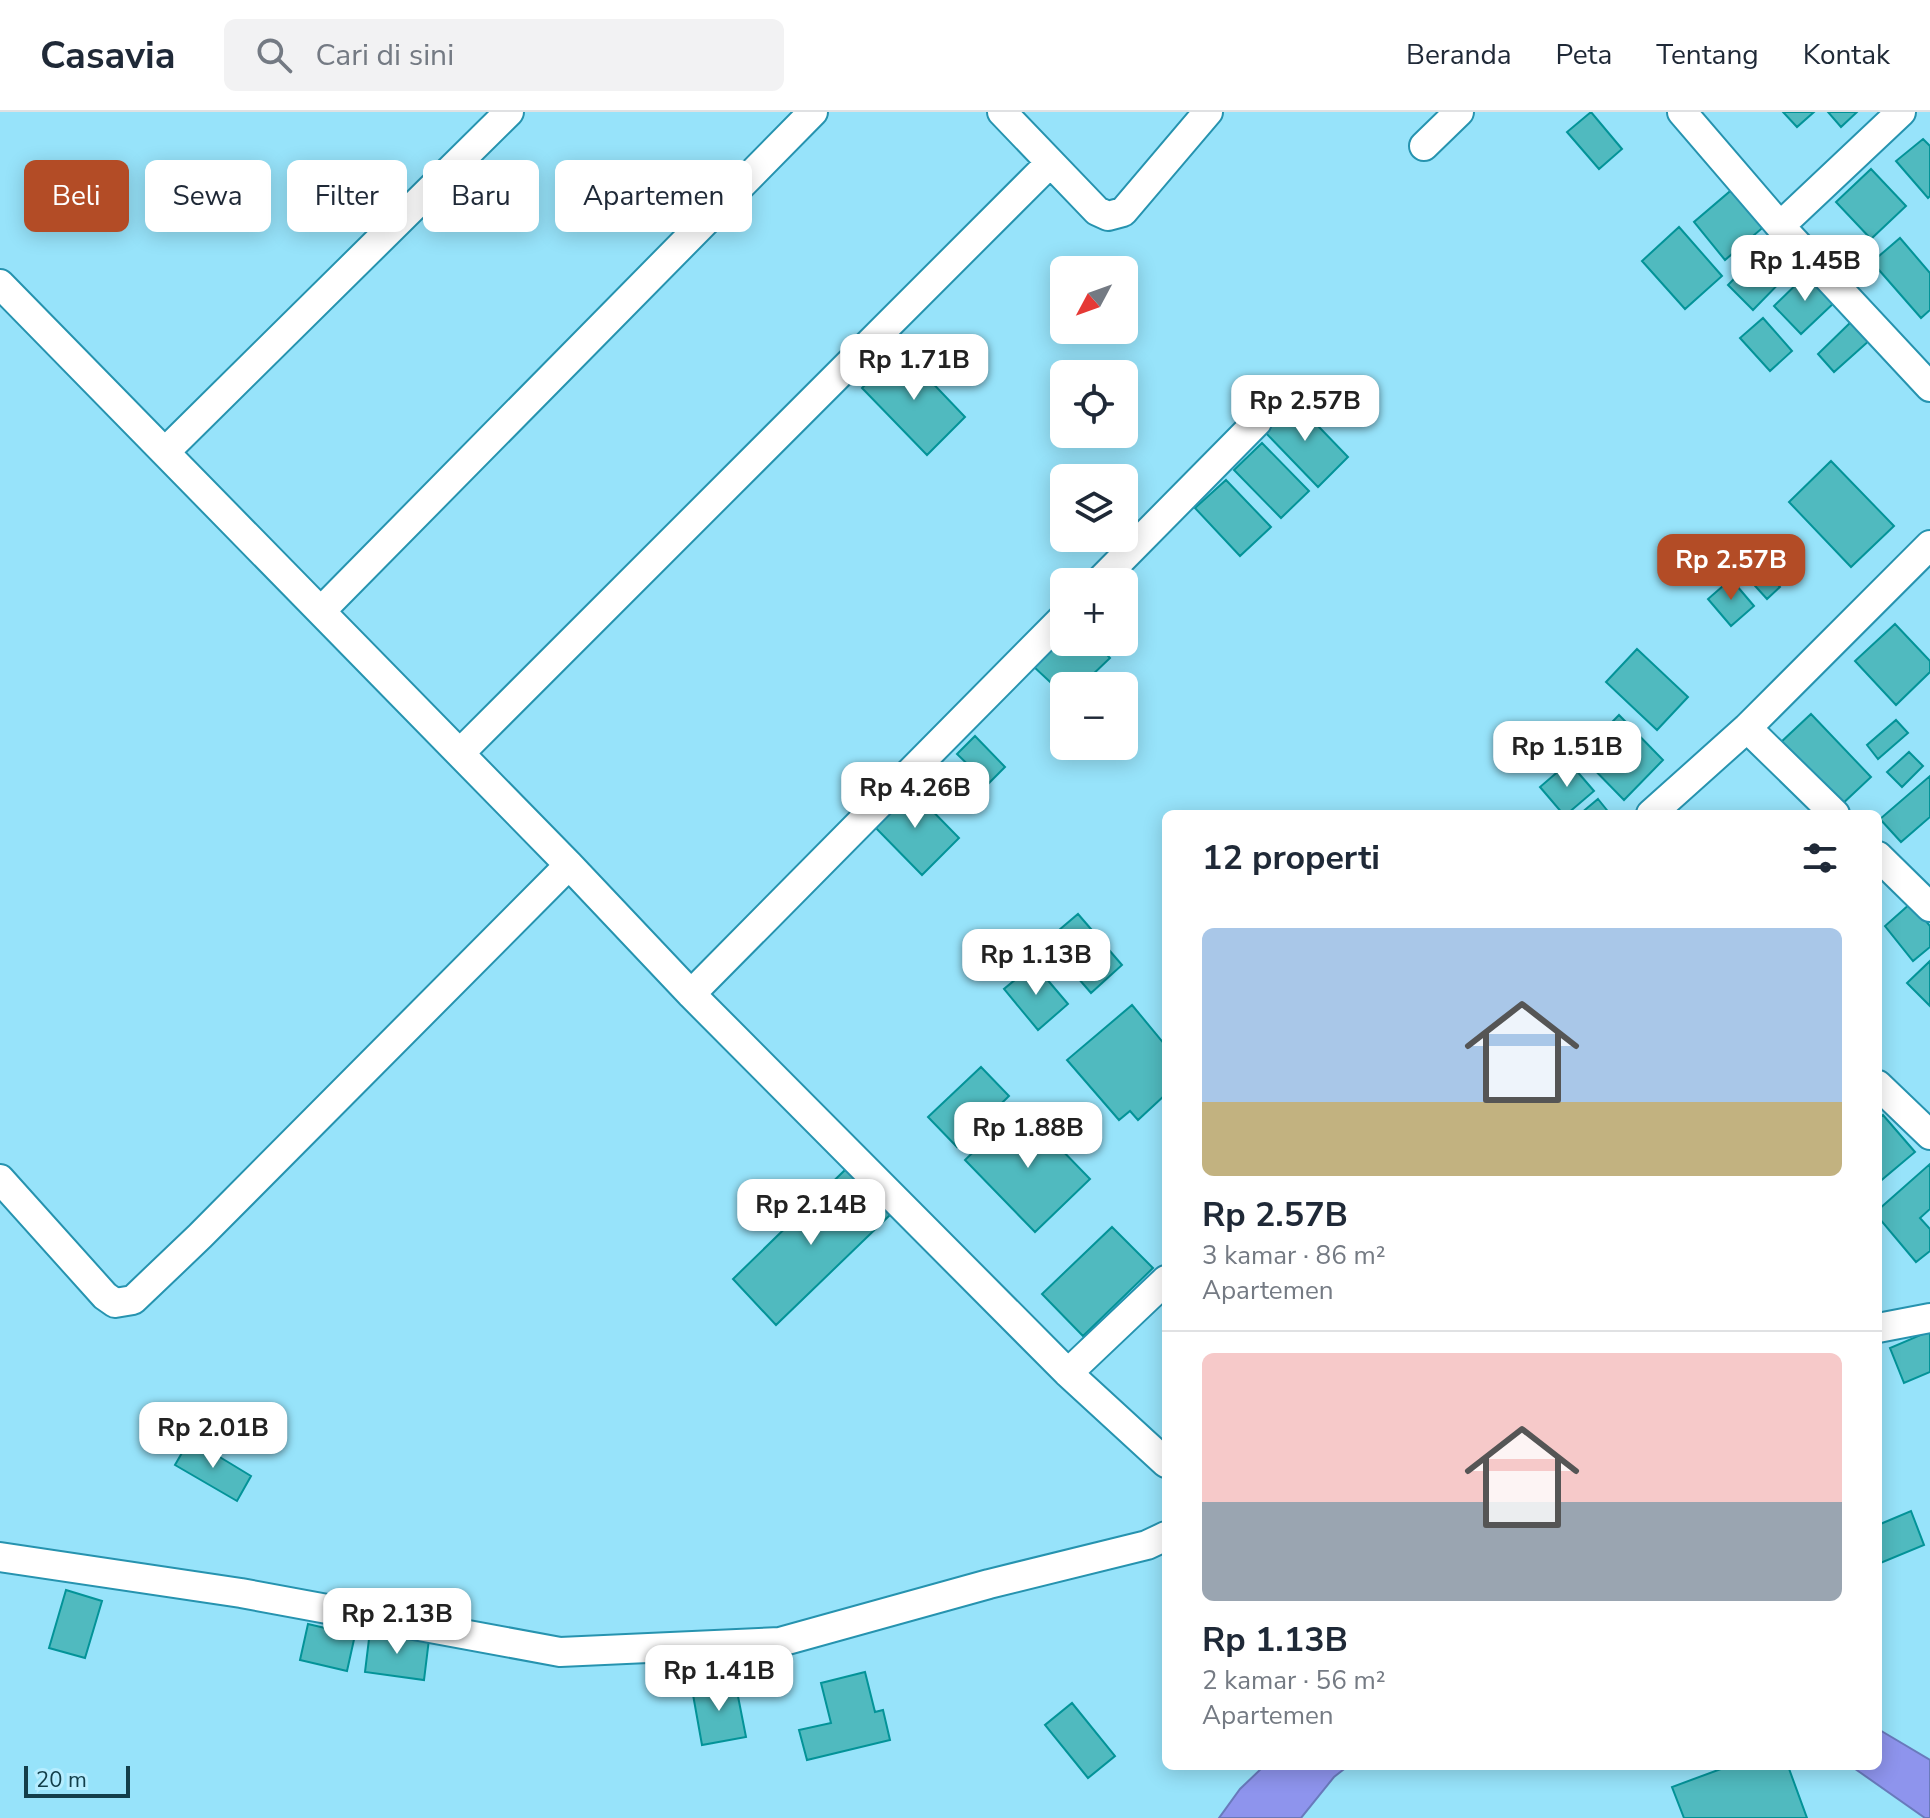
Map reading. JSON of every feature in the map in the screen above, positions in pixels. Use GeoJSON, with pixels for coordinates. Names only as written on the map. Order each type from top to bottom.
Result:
{"type":"FeatureCollection","features":[{"type":"Feature","properties":{"kind":"street"},"geometry":{"type":"LineString","coordinates":[[165,452],[509,112]]}},
{"type":"Feature","properties":{"kind":"street"},"geometry":{"type":"LineString","coordinates":[[321,611],[813,112]]}},
{"type":"Feature","properties":{"kind":"street"},"geometry":{"type":"LineString","coordinates":[[1002,112],[1097,211],[1108,216],[1123,212],[1208,112]]}},
{"type":"Feature","properties":{"kind":"street"},"geometry":{"type":"LineString","coordinates":[[1424,146],[1459,112]]}},
{"type":"Feature","properties":{"kind":"street"},"geometry":{"type":"LineString","coordinates":[[1682,112],[1780,226],[1930,387]]}},
{"type":"Feature","properties":{"kind":"street"},"geometry":{"type":"LineString","coordinates":[[1780,226],[1901,112]]}},
{"type":"Feature","properties":{"kind":"street"},"geometry":{"type":"LineString","coordinates":[[460,753],[1050,163]]}},
{"type":"Feature","properties":{"kind":"street"},"geometry":{"type":"LineString","coordinates":[[0,284],[460,753],[691,994],[1068,1373],[1162,1459]]}},
{"type":"Feature","properties":{"kind":"street"},"geometry":{"type":"LineString","coordinates":[[1113,568],[1257,422]]}},
{"type":"Feature","properties":{"kind":"street"},"geometry":{"type":"LineString","coordinates":[[1655,810],[1747,728],[1930,545]]}},
{"type":"Feature","properties":{"kind":"street"},"geometry":{"type":"LineString","coordinates":[[691,994],[1050,631]]}},
{"type":"Feature","properties":{"kind":"street"},"geometry":{"type":"LineString","coordinates":[[1747,728],[1831,810]]}},
{"type":"Feature","properties":{"kind":"street"},"geometry":{"type":"LineString","coordinates":[[1882,860],[1930,907]]}},
{"type":"Feature","properties":{"kind":"street"},"geometry":{"type":"LineString","coordinates":[[0,1179],[105,1296],[115,1303],[133,1300],[569,865]]}},
{"type":"Feature","properties":{"kind":"street"},"geometry":{"type":"LineString","coordinates":[[1882,1089],[1930,1135]]}},
{"type":"Feature","properties":{"kind":"street"},"geometry":{"type":"LineString","coordinates":[[1068,1373],[1162,1284]]}},
{"type":"Feature","properties":{"kind":"street"},"geometry":{"type":"LineString","coordinates":[[1882,1327],[1930,1318]]}},
{"type":"Feature","properties":{"kind":"street"},"geometry":{"type":"LineString","coordinates":[[0,1557],[241,1593],[560,1652],[780,1642],[1147,1545],[1162,1538]]}},
{"type":"Feature","properties":{"kind":"water"},"geometry":{"type":"Polygon","coordinates":[[[1882,1731],[1930,1760],[1930,1818],[1925,1818],[1857,1770],[1882,1770],[1882,1731]]]}},
{"type":"Feature","properties":{"kind":"water"},"geometry":{"type":"Polygon","coordinates":[[[1260,1770],[1343,1770],[1301,1818],[1219,1818],[1240,1789],[1260,1770]]]}},
{"type":"Feature","properties":{"kind":"building"},"geometry":{"type":"Polygon","coordinates":[[[1591,112],[1622,149],[1599,169],[1567,132],[1591,112]]]}},
{"type":"Feature","properties":{"kind":"building"},"geometry":{"type":"Polygon","coordinates":[[[1783,112],[1814,112],[1797,127],[1783,112]]]}},
{"type":"Feature","properties":{"kind":"building"},"geometry":{"type":"Polygon","coordinates":[[[1828,112],[1857,112],[1841,127],[1828,112]]]}},
{"type":"Feature","properties":{"kind":"building"},"geometry":{"type":"Polygon","coordinates":[[[1923,139],[1930,146],[1928,198],[1896,161],[1923,139]]]}},
{"type":"Feature","properties":{"kind":"building"},"geometry":{"type":"Polygon","coordinates":[[[1871,169],[1906,206],[1871,239],[1836,202],[1871,169]]]}},
{"type":"Feature","properties":{"kind":"building"},"geometry":{"type":"Polygon","coordinates":[[[1735,187],[1767,224],[1725,260],[1694,222],[1735,187]]]}},
{"type":"Feature","properties":{"kind":"building"},"geometry":{"type":"Polygon","coordinates":[[[1679,227],[1722,276],[1685,309],[1642,261],[1679,227]]]}},
{"type":"Feature","properties":{"kind":"building"},"geometry":{"type":"Polygon","coordinates":[[[1900,238],[1930,273],[1930,310],[1921,318],[1872,262],[1900,238]]]}},
{"type":"Feature","properties":{"kind":"building"},"geometry":{"type":"Polygon","coordinates":[[[1773,239],[1799,263],[1753,310],[1728,285],[1773,239]]]}},
{"type":"Feature","properties":{"kind":"building"},"geometry":{"type":"Polygon","coordinates":[[[1809,272],[1837,300],[1801,334],[1774,306],[1809,272]]]}},
{"type":"Feature","properties":{"kind":"building"},"geometry":{"type":"Polygon","coordinates":[[[1763,318],[1792,351],[1770,371],[1740,338],[1763,318]]]}},
{"type":"Feature","properties":{"kind":"building"},"geometry":{"type":"Polygon","coordinates":[[[1853,320],[1871,339],[1834,372],[1818,354],[1853,320]]]}},
{"type":"Feature","properties":{"kind":"building"},"geometry":{"type":"Polygon","coordinates":[[[901,350],[965,417],[927,455],[862,388],[901,350]]]}},
{"type":"Feature","properties":{"kind":"building"},"geometry":{"type":"Polygon","coordinates":[[[1292,399],[1348,457],[1318,487],[1262,429],[1292,399]]]}},
{"type":"Feature","properties":{"kind":"building"},"geometry":{"type":"Polygon","coordinates":[[[1262,443],[1309,491],[1281,518],[1234,470],[1262,443]]]}},
{"type":"Feature","properties":{"kind":"building"},"geometry":{"type":"Polygon","coordinates":[[[1831,461],[1894,526],[1851,567],[1789,502],[1831,461]]]}},
{"type":"Feature","properties":{"kind":"building"},"geometry":{"type":"Polygon","coordinates":[[[1226,480],[1271,527],[1240,556],[1195,508],[1226,480]]]}},
{"type":"Feature","properties":{"kind":"building"},"geometry":{"type":"Polygon","coordinates":[[[1760,565],[1780,587],[1767,599],[1747,577],[1760,565]]]}},
{"type":"Feature","properties":{"kind":"building"},"geometry":{"type":"Polygon","coordinates":[[[1731,579],[1754,606],[1731,626],[1708,599],[1731,579]]]}},
{"type":"Feature","properties":{"kind":"building"},"geometry":{"type":"Polygon","coordinates":[[[1895,624],[1930,661],[1930,672],[1896,705],[1855,661],[1895,624]]]}},
{"type":"Feature","properties":{"kind":"building"},"geometry":{"type":"Polygon","coordinates":[[[1050,649],[1050,656],[1110,658],[1095,672],[1050,672],[1050,682],[1033,666],[1050,649]]]}},
{"type":"Feature","properties":{"kind":"building"},"geometry":{"type":"Polygon","coordinates":[[[1637,649],[1688,697],[1657,730],[1606,682],[1637,649]]]}},
{"type":"Feature","properties":{"kind":"building"},"geometry":{"type":"Polygon","coordinates":[[[1811,714],[1871,777],[1839,807],[1779,744],[1811,714]]]}},
{"type":"Feature","properties":{"kind":"building"},"geometry":{"type":"Polygon","coordinates":[[[1619,715],[1663,760],[1624,800],[1580,755],[1619,715]]]}},
{"type":"Feature","properties":{"kind":"building"},"geometry":{"type":"Polygon","coordinates":[[[1896,720],[1908,733],[1878,759],[1867,745],[1896,720]]]}},
{"type":"Feature","properties":{"kind":"building"},"geometry":{"type":"Polygon","coordinates":[[[975,736],[1005,767],[988,784],[957,754],[975,736]]]}},
{"type":"Feature","properties":{"kind":"building"},"geometry":{"type":"Polygon","coordinates":[[[1909,752],[1923,766],[1902,787],[1887,772],[1909,752]]]}},
{"type":"Feature","properties":{"kind":"building"},"geometry":{"type":"Polygon","coordinates":[[[1569,762],[1594,791],[1572,810],[1560,810],[1540,787],[1569,762]]]}},
{"type":"Feature","properties":{"kind":"building"},"geometry":{"type":"Polygon","coordinates":[[[1930,776],[1930,817],[1901,842],[1882,817],[1930,776]]]}},
{"type":"Feature","properties":{"kind":"building"},"geometry":{"type":"Polygon","coordinates":[[[908,786],[959,838],[922,875],[871,823],[908,786]]]}},
{"type":"Feature","properties":{"kind":"building"},"geometry":{"type":"Polygon","coordinates":[[[1598,799],[1607,810],[1585,810],[1598,799]]]}},
{"type":"Feature","properties":{"kind":"building"},"geometry":{"type":"Polygon","coordinates":[[[1911,903],[1930,926],[1930,947],[1913,961],[1885,926],[1911,903]]]}},
{"type":"Feature","properties":{"kind":"building"},"geometry":{"type":"Polygon","coordinates":[[[1078,914],[1122,965],[1091,993],[1046,941],[1078,914]]]}},
{"type":"Feature","properties":{"kind":"building"},"geometry":{"type":"Polygon","coordinates":[[[1930,961],[1930,1006],[1907,983],[1930,961]]]}},
{"type":"Feature","properties":{"kind":"building"},"geometry":{"type":"Polygon","coordinates":[[[1034,964],[1068,1004],[1038,1030],[1004,989],[1034,964]]]}},
{"type":"Feature","properties":{"kind":"building"},"geometry":{"type":"Polygon","coordinates":[[[1132,1005],[1162,1041],[1162,1098],[1138,1120],[1130,1111],[1119,1120],[1067,1060],[1132,1005]]]}},
{"type":"Feature","properties":{"kind":"building"},"geometry":{"type":"Polygon","coordinates":[[[981,1067],[1009,1096],[957,1147],[928,1117],[981,1067]]]}},
{"type":"Feature","properties":{"kind":"building"},"geometry":{"type":"Polygon","coordinates":[[[1020,1107],[1090,1179],[1035,1232],[965,1160],[1020,1107]]]}},
{"type":"Feature","properties":{"kind":"building"},"geometry":{"type":"Polygon","coordinates":[[[1882,1116],[1915,1152],[1882,1180],[1882,1116]]]}},
{"type":"Feature","properties":{"kind":"building"},"geometry":{"type":"Polygon","coordinates":[[[1930,1164],[1930,1209],[1920,1218],[1930,1229],[1930,1251],[1916,1262],[1882,1222],[1882,1206],[1930,1164]]]}},
{"type":"Feature","properties":{"kind":"building"},"geometry":{"type":"Polygon","coordinates":[[[846,1169],[890,1215],[776,1325],[733,1279],[846,1169]]]}},
{"type":"Feature","properties":{"kind":"building"},"geometry":{"type":"Polygon","coordinates":[[[1112,1227],[1153,1268],[1083,1336],[1042,1294],[1112,1227]]]}},
{"type":"Feature","properties":{"kind":"building"},"geometry":{"type":"Polygon","coordinates":[[[1930,1331],[1930,1372],[1904,1383],[1890,1348],[1930,1331]]]}},
{"type":"Feature","properties":{"kind":"building"},"geometry":{"type":"Polygon","coordinates":[[[190,1439],[251,1476],[237,1501],[175,1465],[190,1439]]]}},
{"type":"Feature","properties":{"kind":"building"},"geometry":{"type":"Polygon","coordinates":[[[1911,1511],[1924,1545],[1882,1562],[1882,1523],[1911,1511]]]}},
{"type":"Feature","properties":{"kind":"building"},"geometry":{"type":"Polygon","coordinates":[[[66,1590],[102,1601],[85,1658],[49,1648],[66,1590]]]}},
{"type":"Feature","properties":{"kind":"building"},"geometry":{"type":"Polygon","coordinates":[[[308,1624],[355,1635],[347,1671],[300,1660],[308,1624]]]}},
{"type":"Feature","properties":{"kind":"building"},"geometry":{"type":"Polygon","coordinates":[[[370,1631],[429,1639],[424,1680],[365,1672],[370,1631]]]}},
{"type":"Feature","properties":{"kind":"building"},"geometry":{"type":"Polygon","coordinates":[[[865,1672],[875,1712],[883,1710],[890,1740],[807,1760],[799,1730],[831,1723],[821,1683],[865,1672]]]}},
{"type":"Feature","properties":{"kind":"building"},"geometry":{"type":"Polygon","coordinates":[[[735,1681],[746,1737],[702,1745],[692,1689],[735,1681]]]}},
{"type":"Feature","properties":{"kind":"building"},"geometry":{"type":"Polygon","coordinates":[[[1072,1703],[1115,1756],[1088,1778],[1045,1725],[1072,1703]]]}},
{"type":"Feature","properties":{"kind":"building"},"geometry":{"type":"Polygon","coordinates":[[[1718,1770],[1789,1770],[1807,1818],[1684,1818],[1672,1787],[1718,1770]]]}}]}
